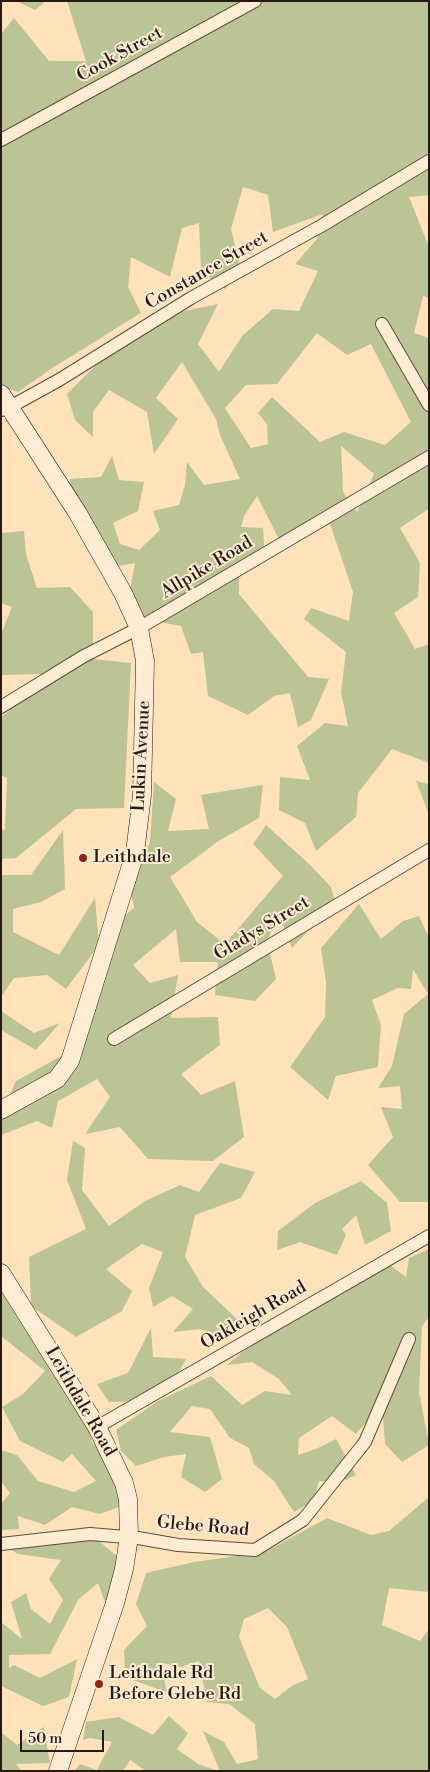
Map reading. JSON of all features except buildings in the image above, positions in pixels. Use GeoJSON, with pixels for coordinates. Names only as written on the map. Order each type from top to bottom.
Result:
{"type":"FeatureCollection","features":[{"type":"Feature","properties":{"kind":"street","name":"Cook Street"},"geometry":{"type":"LineString","coordinates":[[1,140],[255,1]]}},
{"type":"Feature","properties":{"kind":"street","name":"Constance Street"},"geometry":{"type":"LineString","coordinates":[[4,404],[59,380],[191,298],[321,226],[429,161]]}},
{"type":"Feature","properties":{"kind":"street"},"geometry":{"type":"LineString","coordinates":[[382,324],[429,404]]}},
{"type":"Feature","properties":{"kind":"street","name":"Lukin Avenue"},"geometry":{"type":"LineString","coordinates":[[1,1110],[57,1079],[70,1061],[135,853],[142,795],[145,680],[145,661],[139,628],[123,592],[77,512],[4,404]]}},
{"type":"Feature","properties":{"kind":"street","name":"Allpike Road"},"geometry":{"type":"LineString","coordinates":[[1,707],[84,656],[139,628],[429,457]]}},
{"type":"Feature","properties":{"kind":"street","name":"Gladys Street"},"geometry":{"type":"LineString","coordinates":[[114,1039],[429,850]]}},
{"type":"Feature","properties":{"kind":"street","name":"Oakleigh Road"},"geometry":{"type":"LineString","coordinates":[[98,1427],[429,1236]]}},
{"type":"Feature","properties":{"kind":"street","name":"Leithdale Road"},"geometry":{"type":"LineString","coordinates":[[1,1273],[98,1427],[124,1483],[128,1499],[128,1537],[124,1569],[115,1603],[58,1771]]}},
{"type":"Feature","properties":{"kind":"street","name":"Glebe Road"},"geometry":{"type":"LineString","coordinates":[[1,1544],[90,1534],[128,1537],[178,1545],[255,1550],[303,1520],[365,1442],[409,1339]]}},
{"type":"Feature","properties":{"kind":"green space"},"geometry":{"type":"Polygon","coordinates":[[[16,1],[46,1],[35,10],[16,1]]]}},
{"type":"Feature","properties":{"kind":"green space"},"geometry":{"type":"Polygon","coordinates":[[[67,1],[429,1],[429,195],[409,197],[429,247],[429,298],[423,296],[414,333],[429,338],[429,450],[427,452],[429,454],[429,508],[400,528],[420,563],[418,597],[394,613],[415,649],[429,644],[429,763],[392,749],[358,793],[356,817],[316,851],[305,823],[279,810],[280,777],[310,780],[297,746],[325,723],[348,726],[341,692],[346,652],[304,619],[311,608],[349,621],[353,592],[330,524],[283,547],[257,496],[244,516],[241,527],[263,528],[265,561],[239,566],[239,594],[308,677],[329,679],[311,720],[298,727],[290,693],[274,696],[248,715],[208,696],[203,652],[191,654],[181,626],[145,619],[130,590],[135,563],[114,567],[70,490],[70,479],[101,477],[112,456],[119,480],[144,482],[138,511],[113,523],[120,544],[139,550],[160,530],[153,511],[179,505],[185,485],[187,462],[204,485],[240,479],[220,435],[216,419],[182,362],[156,398],[178,419],[154,454],[147,412],[109,390],[93,412],[93,437],[75,420],[67,394],[110,351],[169,314],[218,304],[198,344],[219,372],[242,336],[273,309],[299,311],[318,271],[295,264],[317,239],[323,214],[273,232],[268,195],[243,187],[231,229],[241,270],[225,289],[201,271],[199,223],[182,228],[170,277],[131,257],[128,287],[141,313],[54,367],[18,392],[1,386],[1,34],[14,18],[49,61],[86,61],[67,1]],[[317,333],[277,384],[246,385],[225,408],[251,448],[268,444],[267,424],[258,413],[272,397],[320,442],[344,432],[385,445],[411,422],[371,344],[347,355],[317,333]],[[341,446],[343,492],[357,512],[374,474],[341,446]]]}},
{"type":"Feature","properties":{"kind":"green space"},"geometry":{"type":"Polygon","coordinates":[[[24,531],[26,554],[37,588],[70,587],[93,612],[93,659],[131,663],[124,808],[76,809],[16,858],[1,859],[1,829],[5,830],[7,778],[1,775],[1,717],[9,711],[41,674],[1,675],[1,634],[12,607],[1,603],[1,533],[24,531]]]}},
{"type":"Feature","properties":{"kind":"green space"},"geometry":{"type":"Polygon","coordinates":[[[416,781],[429,784],[429,815],[416,781]]]}},
{"type":"Feature","properties":{"kind":"green space"},"geometry":{"type":"Polygon","coordinates":[[[154,782],[176,799],[168,831],[209,829],[201,795],[263,785],[259,818],[220,840],[170,877],[197,922],[225,944],[283,876],[253,844],[266,825],[331,887],[335,902],[292,948],[279,915],[267,941],[276,979],[255,1001],[215,995],[218,962],[180,962],[176,929],[133,965],[150,983],[178,975],[171,1018],[218,1017],[220,1045],[181,1074],[201,1095],[235,1081],[244,1137],[213,1161],[148,1159],[120,1127],[85,1134],[110,1097],[97,1079],[58,1101],[52,1128],[37,1121],[1,1135],[1,1115],[16,1081],[83,1044],[120,919],[134,908],[129,883],[150,843],[154,782]]]}},
{"type":"Feature","properties":{"kind":"green space"},"geometry":{"type":"Polygon","coordinates":[[[63,830],[65,889],[41,902],[13,909],[13,932],[59,955],[95,898],[99,945],[66,989],[47,975],[14,978],[1,997],[1,875],[31,875],[63,830]]]}},
{"type":"Feature","properties":{"kind":"green space"},"geometry":{"type":"Polygon","coordinates":[[[359,904],[381,939],[403,921],[419,916],[429,938],[429,1202],[400,1202],[368,1165],[393,1137],[381,1107],[402,1109],[400,1086],[378,1088],[392,1066],[404,1014],[428,994],[413,969],[411,989],[398,988],[372,1000],[381,1025],[378,1067],[336,1076],[328,1100],[290,1067],[325,1017],[326,983],[321,948],[359,904]]]}},
{"type":"Feature","properties":{"kind":"green space"},"geometry":{"type":"Polygon","coordinates":[[[1,1011],[34,1033],[60,1023],[36,1050],[1,1030],[1,1011]]]}},
{"type":"Feature","properties":{"kind":"green space"},"geometry":{"type":"Polygon","coordinates":[[[73,1141],[85,1148],[82,1190],[109,1226],[145,1201],[180,1185],[199,1192],[220,1163],[255,1172],[241,1198],[195,1215],[185,1257],[203,1287],[240,1322],[224,1341],[201,1329],[173,1332],[193,1309],[172,1296],[153,1307],[149,1288],[163,1252],[142,1244],[106,1269],[132,1291],[122,1311],[76,1337],[31,1306],[29,1257],[86,1229],[67,1180],[73,1141]]]}},
{"type":"Feature","properties":{"kind":"green space"},"geometry":{"type":"Polygon","coordinates":[[[361,1181],[387,1203],[391,1231],[365,1245],[356,1215],[342,1229],[346,1235],[337,1255],[300,1242],[277,1250],[278,1231],[315,1203],[361,1181]]]}},
{"type":"Feature","properties":{"kind":"green space"},"geometry":{"type":"Polygon","coordinates":[[[429,1249],[429,1317],[422,1326],[419,1392],[429,1445],[402,1462],[385,1444],[382,1404],[356,1434],[332,1416],[299,1438],[298,1455],[336,1439],[356,1475],[343,1481],[319,1481],[313,1501],[294,1512],[274,1481],[254,1464],[249,1448],[230,1438],[210,1409],[192,1406],[170,1432],[210,1437],[222,1479],[205,1492],[181,1477],[186,1454],[164,1457],[136,1466],[121,1451],[116,1430],[158,1401],[211,1376],[242,1405],[265,1391],[292,1395],[279,1379],[252,1362],[227,1365],[241,1353],[319,1301],[390,1265],[406,1277],[409,1258],[429,1249]]]}},
{"type":"Feature","properties":{"kind":"green space"},"geometry":{"type":"Polygon","coordinates":[[[1,1293],[12,1300],[84,1413],[92,1442],[113,1467],[124,1505],[100,1514],[72,1507],[45,1525],[18,1516],[19,1529],[1,1530],[1,1504],[10,1493],[1,1481],[1,1450],[17,1455],[38,1481],[74,1492],[96,1481],[72,1454],[63,1462],[20,1441],[2,1407],[23,1394],[45,1371],[1,1336],[1,1293]]]}},
{"type":"Feature","properties":{"kind":"green space"},"geometry":{"type":"Polygon","coordinates":[[[151,1328],[153,1357],[186,1359],[171,1385],[135,1401],[109,1402],[97,1384],[128,1373],[151,1328]]]}},
{"type":"Feature","properties":{"kind":"green space"},"geometry":{"type":"Polygon","coordinates":[[[429,1497],[429,1592],[389,1588],[382,1625],[420,1641],[429,1629],[429,1771],[220,1771],[203,1731],[224,1742],[237,1764],[258,1759],[255,1724],[229,1704],[207,1702],[199,1661],[180,1667],[163,1663],[166,1692],[125,1677],[124,1650],[147,1626],[136,1604],[146,1573],[194,1562],[265,1552],[327,1518],[371,1535],[389,1531],[429,1497]],[[268,1608],[244,1619],[239,1637],[260,1688],[275,1699],[293,1685],[308,1679],[287,1627],[268,1608]]]}},
{"type":"Feature","properties":{"kind":"green space"},"geometry":{"type":"Polygon","coordinates":[[[93,1536],[119,1558],[109,1613],[98,1583],[78,1600],[50,1654],[9,1655],[9,1668],[14,1665],[40,1678],[77,1659],[69,1697],[43,1706],[1,1686],[1,1622],[22,1639],[11,1602],[26,1593],[31,1609],[50,1624],[63,1600],[49,1579],[61,1560],[18,1554],[1,1544],[93,1536]]]}},
{"type":"Feature","properties":{"kind":"green space"},"geometry":{"type":"Polygon","coordinates":[[[169,1716],[188,1733],[177,1749],[198,1764],[219,1771],[146,1771],[130,1760],[123,1771],[74,1771],[80,1764],[97,1770],[112,1742],[90,1738],[83,1740],[86,1722],[119,1717],[153,1735],[169,1716]]]}},
{"type":"Feature","properties":{"kind":"green space"},"geometry":{"type":"Polygon","coordinates":[[[44,1727],[50,1763],[16,1764],[22,1771],[1,1771],[1,1732],[17,1745],[44,1727]]]}},
{"type":"Feature","properties":{"kind":"place","name":"Leithdale"},"geometry":{"type":"Point","coordinates":[83,858]}},
{"type":"Feature","properties":{"kind":"place","name":"Leithdale Rd Before Glebe Rd"},"geometry":{"type":"Point","coordinates":[99,1684]}}]}
